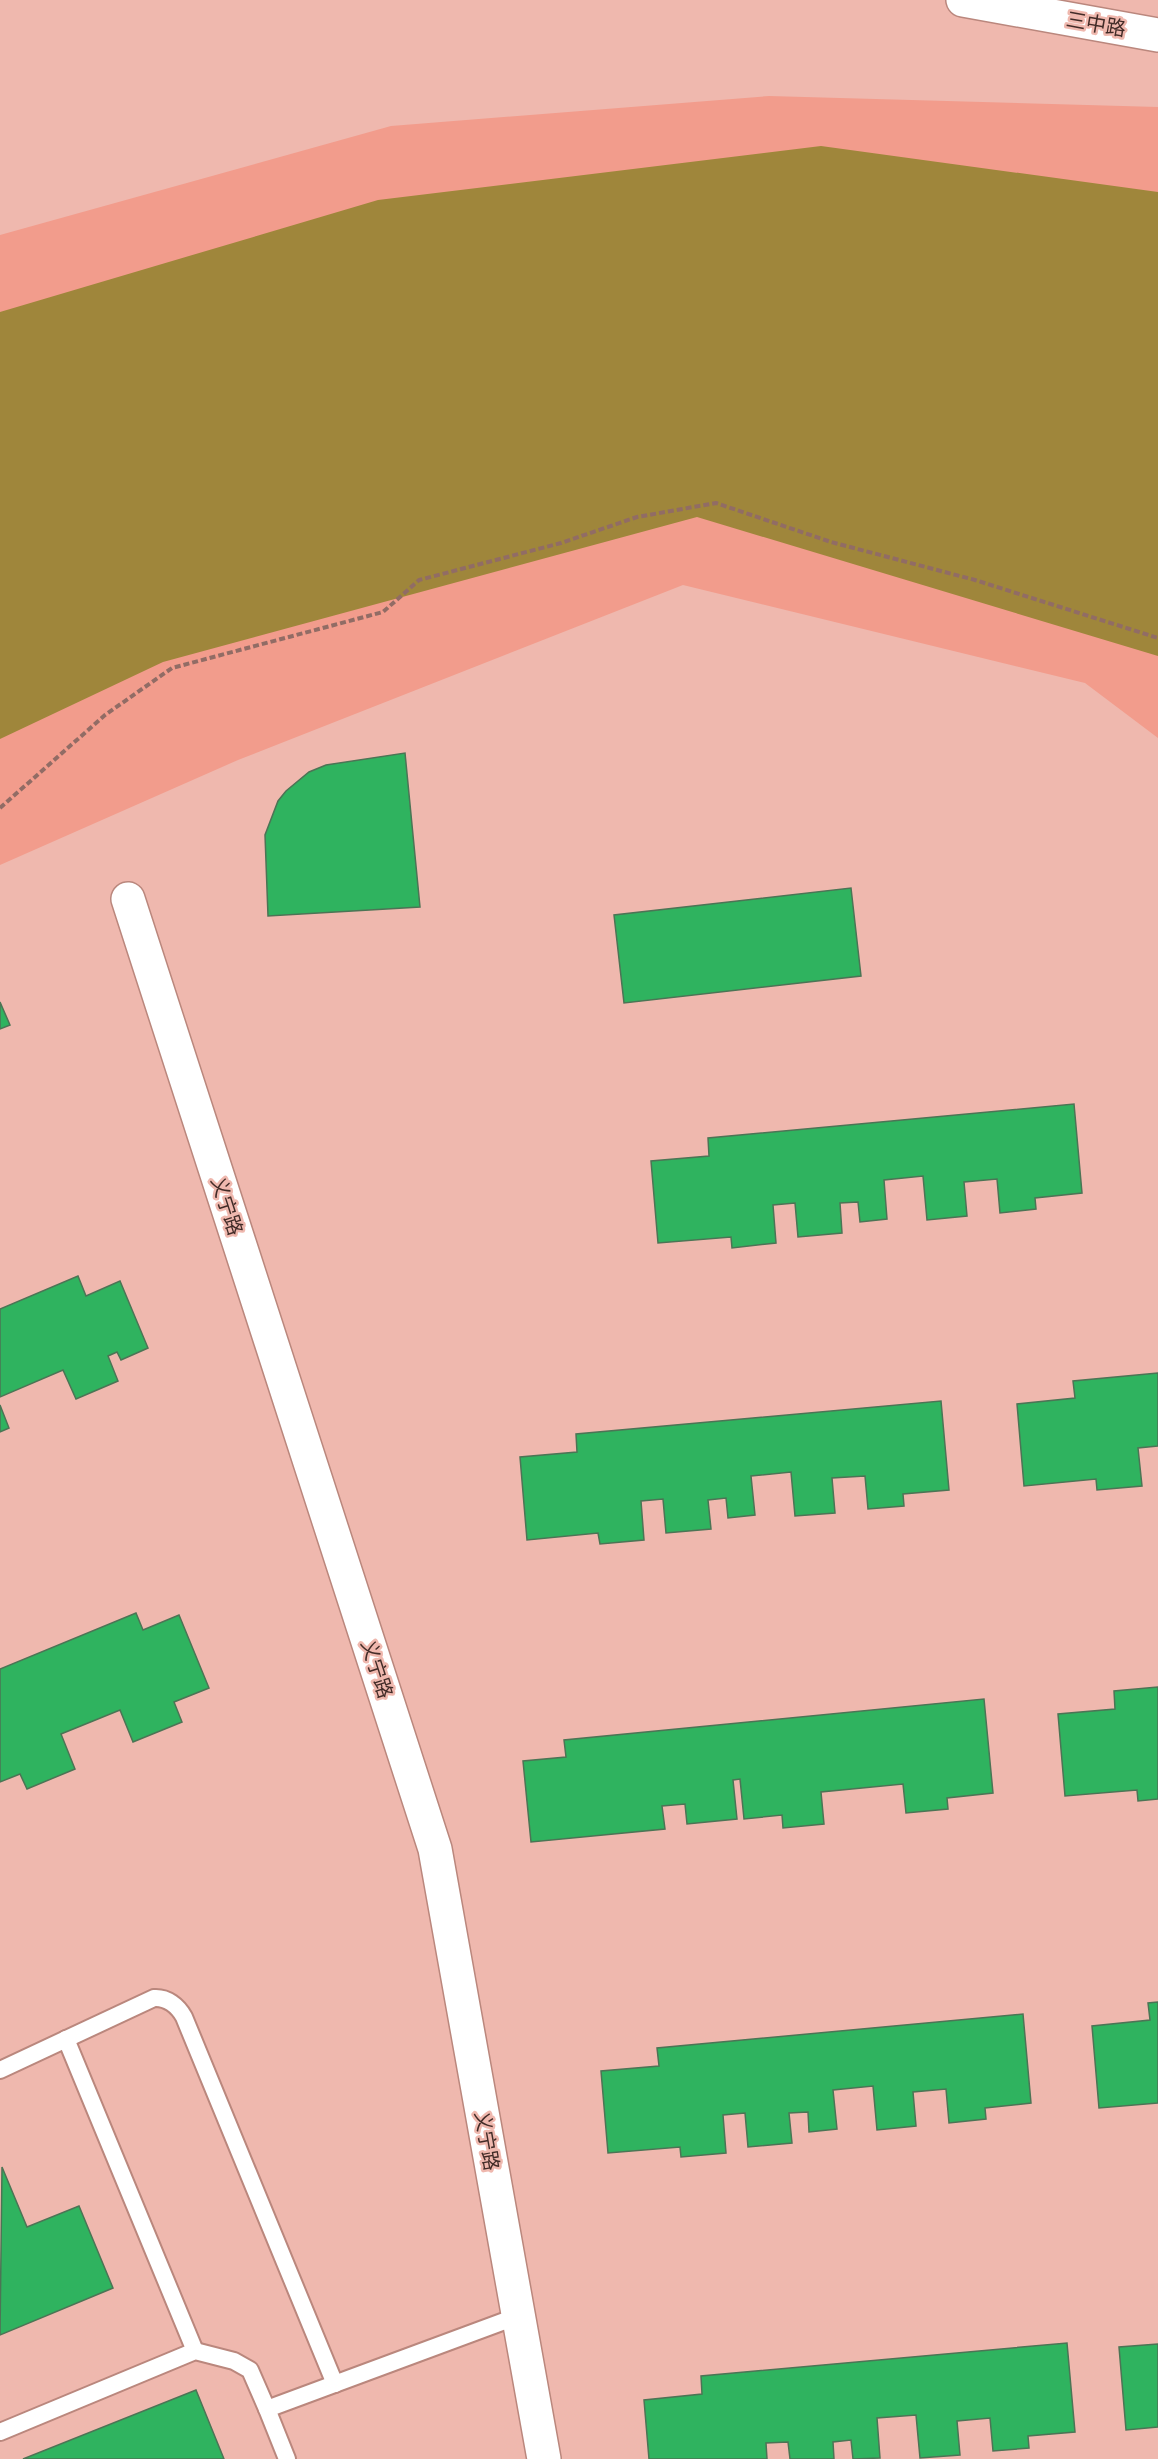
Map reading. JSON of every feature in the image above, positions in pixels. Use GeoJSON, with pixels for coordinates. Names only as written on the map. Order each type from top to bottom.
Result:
{"type":"FeatureCollection","features":[{"type":"Feature","properties":{"kind":"street","name":"三中路"},"geometry":{"type":"LineString","coordinates":[[963,0],[1158,36]]}},
{"type":"Feature","properties":{"kind":"street","name":"义宁路"},"geometry":{"type":"LineString","coordinates":[[128,898],[435,1849],[544,2459]]}},
{"type":"Feature","properties":{"kind":"lane"},"geometry":{"type":"LineString","coordinates":[[0,2070],[154,1998],[167,2000],[181,2012],[335,2384]]}},
{"type":"Feature","properties":{"kind":"lane"},"geometry":{"type":"LineString","coordinates":[[66,2039],[195,2351]]}},
{"type":"Feature","properties":{"kind":"lane"},"geometry":{"type":"LineString","coordinates":[[267,2409],[518,2316]]}},
{"type":"Feature","properties":{"kind":"lane"},"geometry":{"type":"LineString","coordinates":[[0,2432],[195,2351],[234,2361],[250,2370],[287,2459]]}},
{"type":"Feature","properties":{"kind":"path"},"geometry":{"type":"LineString","coordinates":[[0,808],[105,715],[172,668],[383,612],[419,580],[561,543],[637,517],[716,503],[831,542],[975,580],[1158,638]]}},
{"type":"Feature","properties":{"kind":"shaded area"},"geometry":{"type":"Polygon","coordinates":[[[769,96],[1158,107],[1158,738],[1085,683],[683,585],[238,760],[0,865],[0,235],[391,126],[769,96]]]}},
{"type":"Feature","properties":{"kind":"shaded area"},"geometry":{"type":"Polygon","coordinates":[[[821,146],[1158,192],[1158,656],[697,517],[163,662],[0,739],[0,312],[378,200],[821,146]]]}},
{"type":"Feature","properties":{"kind":"building"},"geometry":{"type":"Polygon","coordinates":[[[405,753],[420,907],[268,916],[265,835],[278,801],[286,791],[309,772],[326,765],[405,753]]]}},
{"type":"Feature","properties":{"kind":"building"},"geometry":{"type":"Polygon","coordinates":[[[851,888],[861,976],[624,1003],[614,915],[851,888]]]}},
{"type":"Feature","properties":{"kind":"building"},"geometry":{"type":"Polygon","coordinates":[[[0,1002],[10,1025],[0,1029],[0,1002]]]}},
{"type":"Feature","properties":{"kind":"building"},"geometry":{"type":"Polygon","coordinates":[[[1074,1104],[1082,1193],[1035,1198],[1036,1209],[1000,1213],[997,1179],[964,1182],[967,1216],[927,1220],[923,1176],[884,1180],[887,1219],[860,1222],[858,1202],[840,1203],[842,1233],[798,1237],[795,1203],[773,1205],[776,1243],[732,1248],[731,1237],[658,1243],[651,1161],[709,1156],[708,1138],[1074,1104]]]}},
{"type":"Feature","properties":{"kind":"building"},"geometry":{"type":"Polygon","coordinates":[[[78,1276],[86,1296],[120,1281],[148,1348],[121,1360],[117,1352],[108,1356],[118,1381],[76,1399],[63,1370],[0,1397],[0,1309],[78,1276]]]}},
{"type":"Feature","properties":{"kind":"building"},"geometry":{"type":"Polygon","coordinates":[[[1158,1373],[1158,1446],[1138,1448],[1142,1486],[1097,1490],[1096,1479],[1024,1486],[1017,1404],[1075,1398],[1073,1381],[1158,1373]]]}},
{"type":"Feature","properties":{"kind":"building"},"geometry":{"type":"Polygon","coordinates":[[[941,1401],[949,1490],[903,1494],[904,1506],[868,1509],[865,1476],[832,1478],[835,1513],[795,1516],[791,1472],[751,1476],[755,1515],[728,1518],[726,1498],[708,1500],[711,1529],[666,1533],[663,1499],[641,1501],[644,1540],[600,1544],[598,1533],[527,1540],[520,1457],[577,1452],[576,1434],[941,1401]]]}},
{"type":"Feature","properties":{"kind":"building"},"geometry":{"type":"Polygon","coordinates":[[[0,1405],[9,1428],[0,1432],[0,1405]]]}},
{"type":"Feature","properties":{"kind":"building"},"geometry":{"type":"Polygon","coordinates":[[[136,1613],[143,1630],[179,1615],[209,1688],[174,1702],[182,1722],[133,1742],[120,1710],[61,1734],[75,1769],[27,1789],[20,1774],[0,1782],[0,1669],[136,1613]]]}},
{"type":"Feature","properties":{"kind":"building"},"geometry":{"type":"Polygon","coordinates":[[[1158,1687],[1158,1799],[1138,1801],[1137,1790],[1065,1796],[1058,1714],[1115,1709],[1114,1691],[1158,1687]]]}},
{"type":"Feature","properties":{"kind":"building"},"geometry":{"type":"Polygon","coordinates":[[[984,1699],[993,1793],[947,1798],[948,1809],[906,1813],[903,1784],[821,1792],[824,1824],[783,1828],[782,1815],[744,1819],[740,1779],[733,1780],[737,1819],[687,1824],[685,1804],[662,1806],[665,1829],[531,1842],[523,1761],[566,1757],[564,1740],[984,1699]]]}},
{"type":"Feature","properties":{"kind":"building"},"geometry":{"type":"Polygon","coordinates":[[[1158,2002],[1158,2103],[1099,2108],[1092,2026],[1150,2020],[1148,2003],[1158,2002]]]}},
{"type":"Feature","properties":{"kind":"building"},"geometry":{"type":"Polygon","coordinates":[[[1023,2014],[1031,2103],[985,2108],[986,2119],[949,2123],[946,2089],[913,2092],[916,2126],[877,2130],[873,2086],[833,2090],[837,2129],[809,2132],[808,2112],[789,2113],[792,2143],[748,2147],[745,2113],[723,2115],[726,2153],[681,2157],[680,2147],[608,2153],[601,2071],[659,2066],[657,2048],[1023,2014]]]}},
{"type":"Feature","properties":{"kind":"building"},"geometry":{"type":"Polygon","coordinates":[[[2,2167],[27,2227],[79,2206],[113,2288],[0,2335],[2,2167]]]}},
{"type":"Feature","properties":{"kind":"building"},"geometry":{"type":"Polygon","coordinates":[[[1067,2343],[1075,2432],[1028,2436],[1029,2448],[993,2451],[990,2418],[957,2421],[960,2455],[920,2458],[916,2415],[877,2418],[880,2458],[853,2459],[851,2440],[833,2442],[834,2459],[790,2459],[788,2442],[766,2443],[767,2459],[649,2459],[644,2400],[702,2394],[701,2376],[1067,2343]]]}},
{"type":"Feature","properties":{"kind":"building"},"geometry":{"type":"Polygon","coordinates":[[[1158,2344],[1158,2427],[1126,2430],[1119,2347],[1158,2344]]]}},
{"type":"Feature","properties":{"kind":"building"},"geometry":{"type":"Polygon","coordinates":[[[196,2390],[224,2459],[23,2459],[196,2390]]]}}]}
